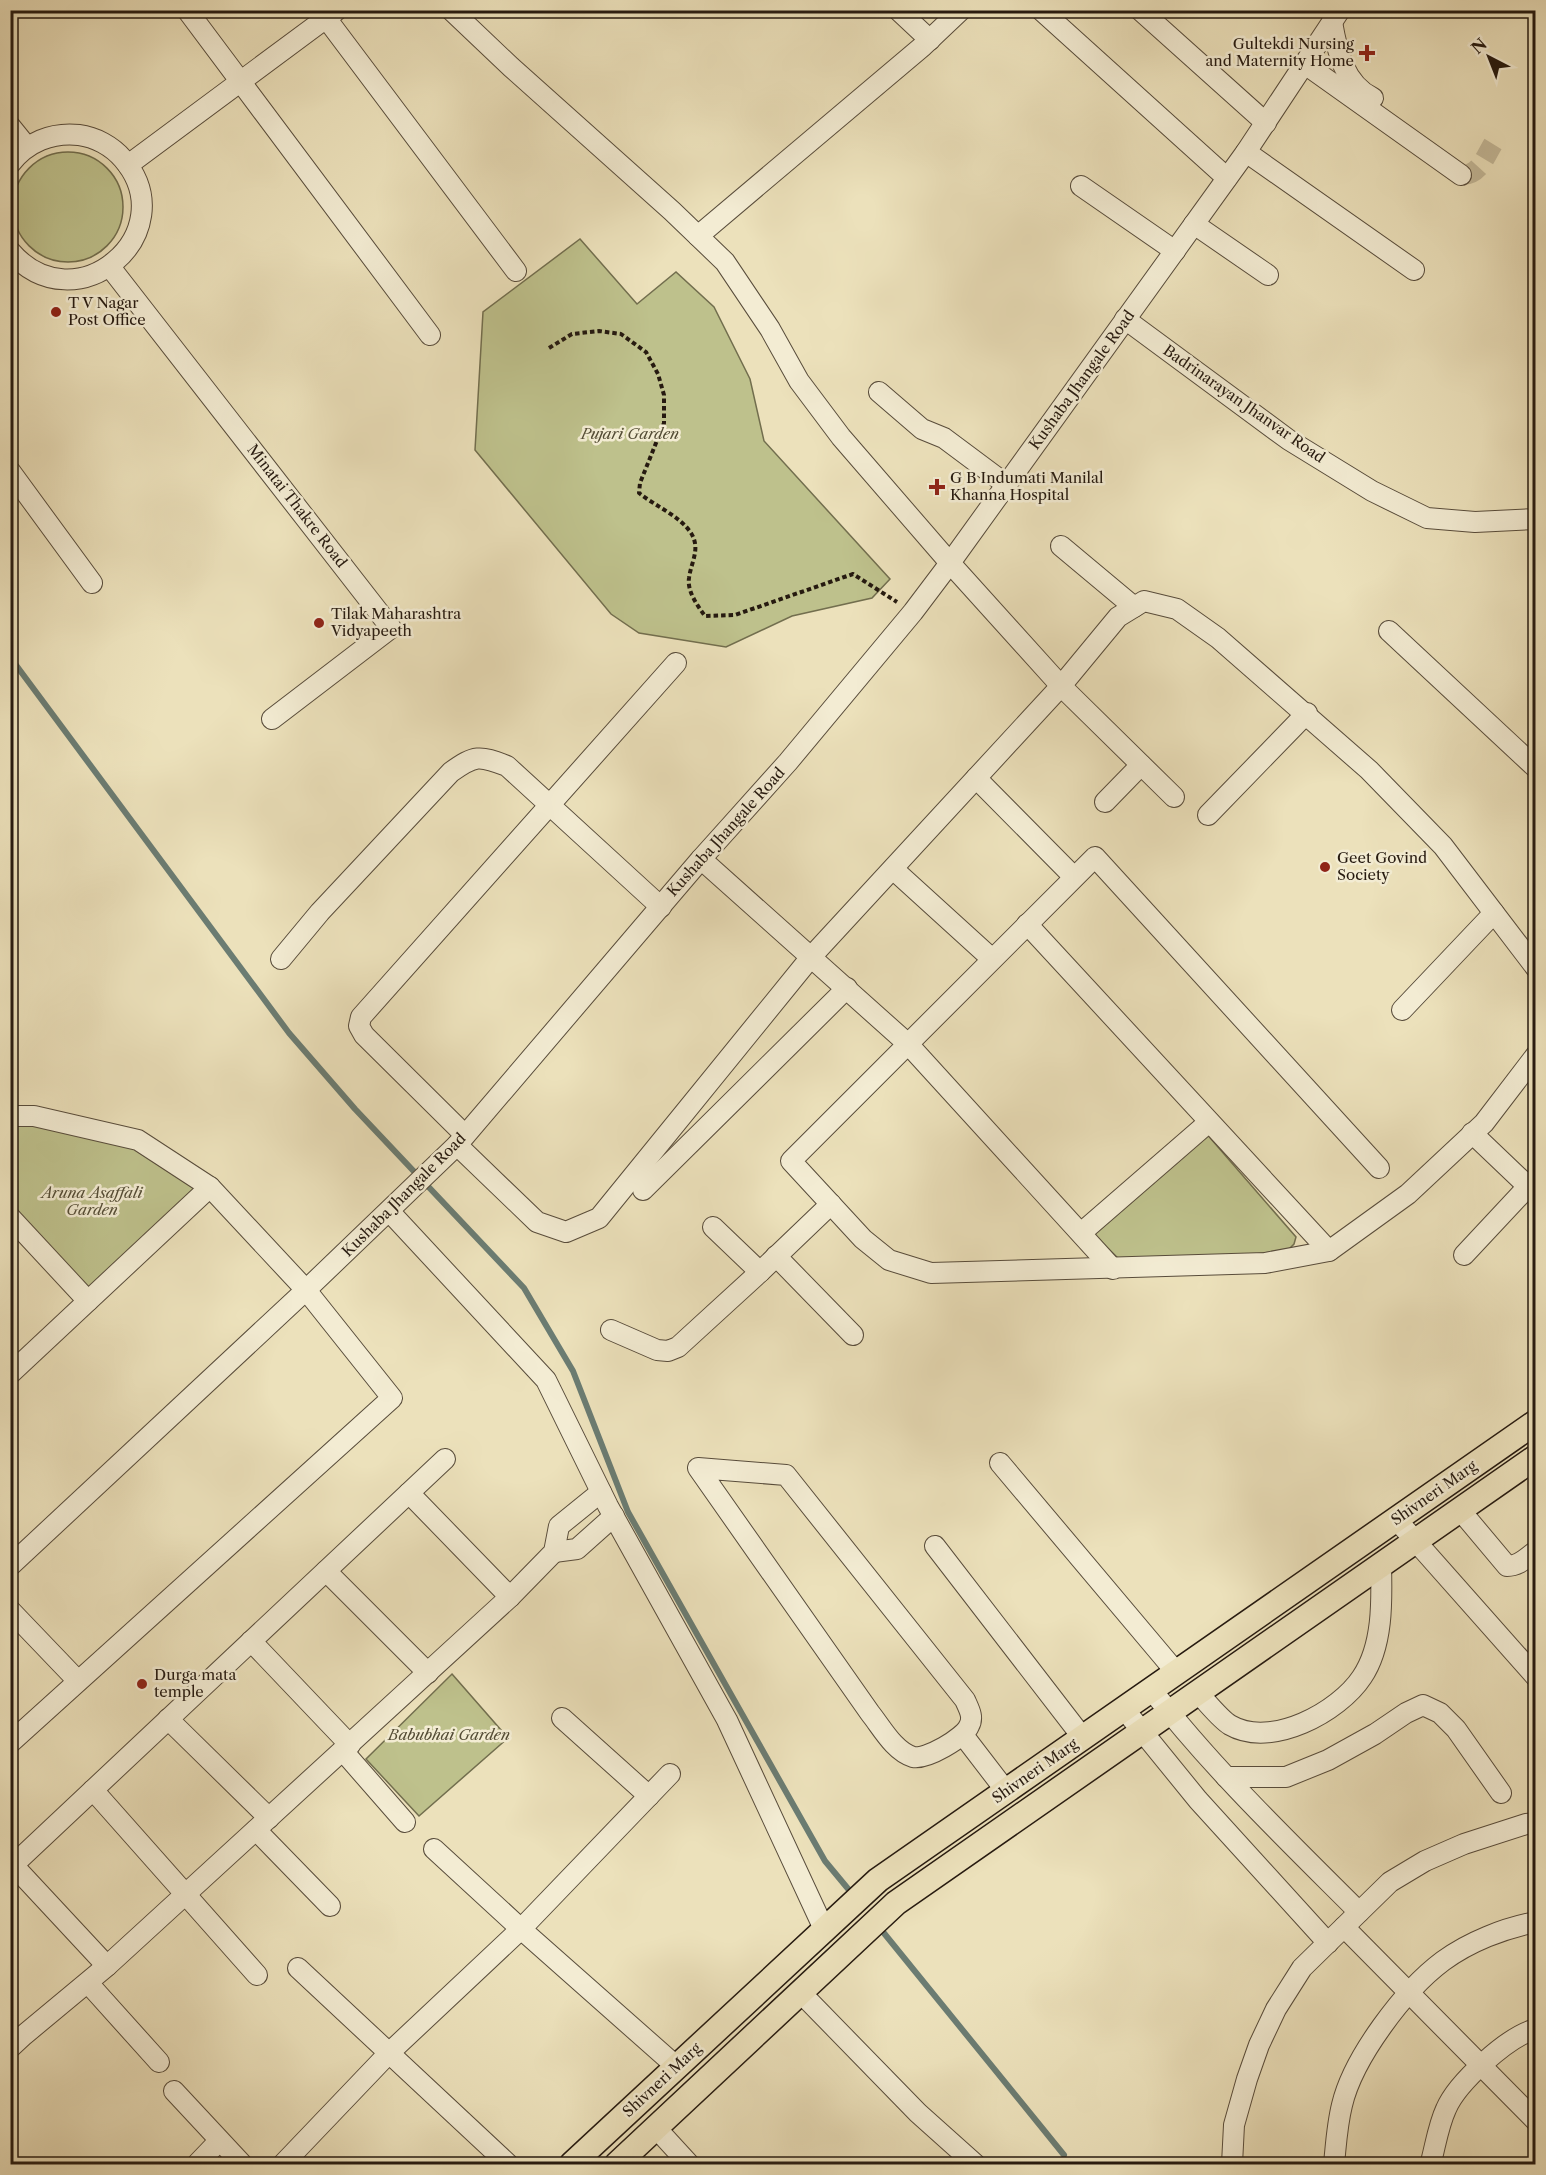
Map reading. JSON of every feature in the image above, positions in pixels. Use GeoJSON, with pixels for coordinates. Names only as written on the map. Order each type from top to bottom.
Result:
{"type":"FeatureCollection","features":[{"type":"Feature","properties":{"kind":"main road","name":"Shivneri Marg"},"geometry":{"type":"LineString","coordinates":[[572,2164],[878,1880],[1536,1422]]}},
{"type":"Feature","properties":{"kind":"main road","name":"Shivneri Marg"},"geometry":{"type":"LineString","coordinates":[[617,2164],[896,1903],[1535,1459]]}},
{"type":"Feature","properties":{"kind":"street"},"geometry":{"type":"LineString","coordinates":[[187,10],[430,335]]}},
{"type":"Feature","properties":{"kind":"street"},"geometry":{"type":"LineString","coordinates":[[452,10],[511,67],[725,262],[770,329],[799,381],[842,437],[950,563],[1061,686],[1174,797]]}},
{"type":"Feature","properties":{"kind":"street"},"geometry":{"type":"LineString","coordinates":[[898,10],[930,40]]}},
{"type":"Feature","properties":{"kind":"street"},"geometry":{"type":"LineString","coordinates":[[698,236],[930,40],[961,10]]}},
{"type":"Feature","properties":{"kind":"street"},"geometry":{"type":"LineString","coordinates":[[1041,10],[1227,178]]}},
{"type":"Feature","properties":{"kind":"street"},"geometry":{"type":"LineString","coordinates":[[1140,10],[1163,18],[1266,123]]}},
{"type":"Feature","properties":{"kind":"street"},"geometry":{"type":"LineString","coordinates":[[128,165],[332,14],[516,271]]}},
{"type":"Feature","properties":{"kind":"street"},"geometry":{"type":"LineString","coordinates":[[1336,16],[1336,45],[1346,71],[1358,88],[1378,101]]}},
{"type":"Feature","properties":{"kind":"street","name":"Kushaba Jhangale Road"},"geometry":{"type":"LineString","coordinates":[[10,1566],[306,1290],[456,1145],[788,762],[913,612],[950,563],[1246,152],[1336,16]]}},
{"type":"Feature","properties":{"kind":"street"},"geometry":{"type":"LineString","coordinates":[[1305,64],[1461,175]]}},
{"type":"Feature","properties":{"kind":"street"},"geometry":{"type":"LineString","coordinates":[[10,126],[27,147]]}},
{"type":"Feature","properties":{"kind":"street"},"geometry":{"type":"LineString","coordinates":[[10,164],[27,147],[53,136],[81,135],[108,146],[128,165],[140,191],[140,220],[129,246],[110,267],[84,278],[55,279],[28,268],[10,251]]}},
{"type":"Feature","properties":{"kind":"street"},"geometry":{"type":"LineString","coordinates":[[1246,152],[1414,270]]}},
{"type":"Feature","properties":{"kind":"street"},"geometry":{"type":"LineString","coordinates":[[1081,186],[1175,251]]}},
{"type":"Feature","properties":{"kind":"street"},"geometry":{"type":"LineString","coordinates":[[1194,224],[1268,275]]}},
{"type":"Feature","properties":{"kind":"street","name":"Minatai Thakre Road"},"geometry":{"type":"LineString","coordinates":[[110,267],[391,628],[272,719]]}},
{"type":"Feature","properties":{"kind":"street","name":"Badrinarayan Jhanvar Road"},"geometry":{"type":"LineString","coordinates":[[1125,319],[1289,440],[1372,491],[1427,518],[1474,522],[1536,519]]}},
{"type":"Feature","properties":{"kind":"street"},"geometry":{"type":"LineString","coordinates":[[879,392],[922,429],[944,438],[1007,485]]}},
{"type":"Feature","properties":{"kind":"street"},"geometry":{"type":"LineString","coordinates":[[10,471],[92,583]]}},
{"type":"Feature","properties":{"kind":"street"},"geometry":{"type":"LineString","coordinates":[[1061,546],[1134,607]]}},
{"type":"Feature","properties":{"kind":"street"},"geometry":{"type":"LineString","coordinates":[[676,663],[360,1017],[359,1026],[364,1035],[456,1145],[537,1222],[566,1233],[600,1218],[811,957],[1061,686],[1118,616],[1144,602],[1177,609],[1218,638],[1307,713],[1369,770],[1443,846],[1536,968]]}},
{"type":"Feature","properties":{"kind":"street"},"geometry":{"type":"LineString","coordinates":[[1389,631],[1536,768]]}},
{"type":"Feature","properties":{"kind":"street"},"geometry":{"type":"LineString","coordinates":[[1208,815],[1307,713]]}},
{"type":"Feature","properties":{"kind":"street"},"geometry":{"type":"LineString","coordinates":[[280,959],[320,912],[451,771],[471,758],[489,759],[507,766],[660,907]]}},
{"type":"Feature","properties":{"kind":"street"},"geometry":{"type":"LineString","coordinates":[[1105,802],[1141,765]]}},
{"type":"Feature","properties":{"kind":"street"},"geometry":{"type":"LineString","coordinates":[[976,778],[1074,877]]}},
{"type":"Feature","properties":{"kind":"street"},"geometry":{"type":"LineString","coordinates":[[1379,1168],[1095,857],[791,1161],[863,1239],[889,1260],[931,1273],[1265,1263],[1329,1251],[1408,1194],[1484,1123],[1536,1055]]}},
{"type":"Feature","properties":{"kind":"street"},"geometry":{"type":"LineString","coordinates":[[702,859],[908,1044],[1113,1269]]}},
{"type":"Feature","properties":{"kind":"street"},"geometry":{"type":"LineString","coordinates":[[893,869],[992,959]]}},
{"type":"Feature","properties":{"kind":"street"},"geometry":{"type":"LineString","coordinates":[[1402,1010],[1494,913]]}},
{"type":"Feature","properties":{"kind":"street"},"geometry":{"type":"LineString","coordinates":[[1027,924],[1329,1251]]}},
{"type":"Feature","properties":{"kind":"street"},"geometry":{"type":"LineString","coordinates":[[643,1190],[847,988]]}},
{"type":"Feature","properties":{"kind":"street"},"geometry":{"type":"LineString","coordinates":[[10,1116],[34,1116],[138,1140],[210,1187],[306,1290],[392,1398],[10,1743]]}},
{"type":"Feature","properties":{"kind":"street"},"geometry":{"type":"LineString","coordinates":[[1081,1233],[1209,1122]]}},
{"type":"Feature","properties":{"kind":"street"},"geometry":{"type":"LineString","coordinates":[[1464,1255],[1533,1187],[1472,1133]]}},
{"type":"Feature","properties":{"kind":"street"},"geometry":{"type":"LineString","coordinates":[[10,1374],[210,1187]]}},
{"type":"Feature","properties":{"kind":"street"},"geometry":{"type":"LineString","coordinates":[[611,1330],[657,1350],[668,1351],[678,1347],[831,1204]]}},
{"type":"Feature","properties":{"kind":"street"},"geometry":{"type":"LineString","coordinates":[[396,1205],[546,1380],[601,1492],[727,1720],[831,1923]]}},
{"type":"Feature","properties":{"kind":"street"},"geometry":{"type":"LineString","coordinates":[[10,1217],[88,1301]]}},
{"type":"Feature","properties":{"kind":"street"},"geometry":{"type":"LineString","coordinates":[[714,1227],[760,1272]]}},
{"type":"Feature","properties":{"kind":"street"},"geometry":{"type":"LineString","coordinates":[[776,1256],[853,1335]]}},
{"type":"Feature","properties":{"kind":"street"},"geometry":{"type":"LineString","coordinates":[[107,1966],[12,1866],[445,1459]]}},
{"type":"Feature","properties":{"kind":"street"},"geometry":{"type":"LineString","coordinates":[[1000,1463],[1176,1672]]}},
{"type":"Feature","properties":{"kind":"street"},"geometry":{"type":"LineString","coordinates":[[698,1468],[786,1475],[965,1700],[972,1715],[970,1726],[963,1736],[927,1756],[914,1757],[897,1748],[698,1468]]}},
{"type":"Feature","properties":{"kind":"street"},"geometry":{"type":"LineString","coordinates":[[15,2035],[88,1983],[428,1673],[510,1597],[554,1552],[559,1526],[601,1492]]}},
{"type":"Feature","properties":{"kind":"street"},"geometry":{"type":"LineString","coordinates":[[409,1493],[510,1597]]}},
{"type":"Feature","properties":{"kind":"street"},"geometry":{"type":"LineString","coordinates":[[1460,1510],[1507,1566],[1514,1566],[1522,1562],[1536,1551]]}},
{"type":"Feature","properties":{"kind":"street"},"geometry":{"type":"LineString","coordinates":[[554,1552],[577,1549],[614,1516]]}},
{"type":"Feature","properties":{"kind":"street"},"geometry":{"type":"LineString","coordinates":[[1396,1519],[1536,1677]]}},
{"type":"Feature","properties":{"kind":"street"},"geometry":{"type":"LineString","coordinates":[[935,1546],[1083,1738]]}},
{"type":"Feature","properties":{"kind":"street"},"geometry":{"type":"LineString","coordinates":[[1198,1693],[1230,1725],[1258,1734],[1281,1732],[1309,1720],[1342,1701],[1363,1676],[1374,1650],[1382,1608],[1381,1565]]}},
{"type":"Feature","properties":{"kind":"street"},"geometry":{"type":"LineString","coordinates":[[326,1571],[428,1673]]}},
{"type":"Feature","properties":{"kind":"street"},"geometry":{"type":"LineString","coordinates":[[10,1610],[78,1681]]}},
{"type":"Feature","properties":{"kind":"street"},"geometry":{"type":"LineString","coordinates":[[251,1641],[346,1748],[405,1822]]}},
{"type":"Feature","properties":{"kind":"street"},"geometry":{"type":"LineString","coordinates":[[1151,1689],[1169,1713],[1226,1777],[1359,1912]]}},
{"type":"Feature","properties":{"kind":"street"},"geometry":{"type":"LineString","coordinates":[[1226,1777],[1287,1777],[1328,1760],[1423,1705],[1440,1713],[1456,1729],[1501,1793]]}},
{"type":"Feature","properties":{"kind":"street"},"geometry":{"type":"LineString","coordinates":[[1124,1709],[1198,1800],[1328,1943]]}},
{"type":"Feature","properties":{"kind":"street"},"geometry":{"type":"LineString","coordinates":[[562,1718],[649,1796]]}},
{"type":"Feature","properties":{"kind":"street"},"geometry":{"type":"LineString","coordinates":[[168,1719],[263,1824],[330,1906]]}},
{"type":"Feature","properties":{"kind":"street"},"geometry":{"type":"LineString","coordinates":[[963,1736],[1006,1791]]}},
{"type":"Feature","properties":{"kind":"street"},"geometry":{"type":"LineString","coordinates":[[283,2164],[389,2053],[521,1929],[670,1774]]}},
{"type":"Feature","properties":{"kind":"street"},"geometry":{"type":"LineString","coordinates":[[93,1790],[257,1975]]}},
{"type":"Feature","properties":{"kind":"street"},"geometry":{"type":"LineString","coordinates":[[1232,2164],[1234,2125],[1259,2045],[1276,2009],[1302,1968],[1390,1882],[1425,1861],[1464,1844],[1526,1824],[1536,1823]]}},
{"type":"Feature","properties":{"kind":"street"},"geometry":{"type":"LineString","coordinates":[[434,1849],[677,2067]]}},
{"type":"Feature","properties":{"kind":"street"},"geometry":{"type":"LineString","coordinates":[[1334,2164],[1342,2104],[1352,2076],[1382,2026],[1443,1961],[1503,1931],[1536,1922]]}},
{"type":"Feature","properties":{"kind":"street"},"geometry":{"type":"LineString","coordinates":[[1344,1927],[1536,2121]]}},
{"type":"Feature","properties":{"kind":"street"},"geometry":{"type":"LineString","coordinates":[[298,1968],[508,2164]]}},
{"type":"Feature","properties":{"kind":"street"},"geometry":{"type":"LineString","coordinates":[[88,1983],[159,2062]]}},
{"type":"Feature","properties":{"kind":"street"},"geometry":{"type":"LineString","coordinates":[[801,1993],[918,2113],[975,2164]]}},
{"type":"Feature","properties":{"kind":"street"},"geometry":{"type":"LineString","coordinates":[[1432,2164],[1446,2107],[1462,2085],[1502,2047],[1526,2031],[1536,2029]]}},
{"type":"Feature","properties":{"kind":"street"},"geometry":{"type":"LineString","coordinates":[[174,2091],[242,2164]]}},
{"type":"Feature","properties":{"kind":"street"},"geometry":{"type":"LineString","coordinates":[[656,2128],[689,2164]]}},
{"type":"Feature","properties":{"kind":"street"},"geometry":{"type":"LineString","coordinates":[[196,2164],[219,2141]]}},
{"type":"Feature","properties":{"kind":"path"},"geometry":{"type":"LineString","coordinates":[[549,348],[572,334],[599,331],[621,334],[646,352],[658,374],[664,395],[664,423],[640,483],[639,493],[681,522],[693,534],[696,554],[688,579],[693,599],[705,616],[735,615],[853,574],[913,612]]}},
{"type":"Feature","properties":{"kind":"path"},"geometry":{"type":"LineString","coordinates":[[10,817],[14,822]]}},
{"type":"Feature","properties":{"kind":"green space"},"geometry":{"type":"Polygon","coordinates":[[[68,152],[89,156],[107,168],[119,186],[123,207],[119,228],[107,246],[89,258],[68,262],[47,258],[29,246],[17,228],[13,207],[17,186],[29,168],[47,156],[68,152]]]}},
{"type":"Feature","properties":{"kind":"green space","name":"Pujari Garden"},"geometry":{"type":"Polygon","coordinates":[[[580,239],[637,304],[676,272],[714,307],[750,379],[764,441],[890,579],[872,598],[792,616],[726,647],[639,633],[611,614],[475,450],[483,312],[580,239]]]}},
{"type":"Feature","properties":{"kind":"green space","name":"Aruna Asaffali Garden"},"geometry":{"type":"Polygon","coordinates":[[[11,1120],[130,1145],[199,1187],[95,1295],[11,1211],[11,1120]]]}},
{"type":"Feature","properties":{"kind":"green space"},"geometry":{"type":"Polygon","coordinates":[[[1205,1132],[1296,1237],[1294,1244],[1288,1250],[1212,1259],[1120,1260],[1091,1232],[1205,1132]]]}},
{"type":"Feature","properties":{"kind":"green space","name":"Babubhai Garden"},"geometry":{"type":"Polygon","coordinates":[[[452,1674],[508,1738],[419,1816],[366,1759],[452,1674]]]}},
{"type":"Feature","properties":{"kind":"waterway"},"geometry":{"type":"LineString","coordinates":[[10,657],[289,1033],[355,1109],[524,1288],[573,1371],[628,1512],[825,1861],[854,1896]]}},
{"type":"Feature","properties":{"kind":"waterway"},"geometry":{"type":"LineString","coordinates":[[879,1927],[1064,2155]]}},
{"type":"Feature","properties":{"kind":"tunnel"},"geometry":{"type":"LineString","coordinates":[[1461,175],[1477,169],[1493,144]]}},
{"type":"Feature","properties":{"kind":"place","name":"Gultekdi Nursing and Maternity Home"},"geometry":{"type":"Point","coordinates":[1367,53]}},
{"type":"Feature","properties":{"kind":"place","name":"T V Nagar Post Office"},"geometry":{"type":"Point","coordinates":[56,312]}},
{"type":"Feature","properties":{"kind":"place","name":"G B Indumati Manilal Khanna Hospital"},"geometry":{"type":"Point","coordinates":[937,487]}},
{"type":"Feature","properties":{"kind":"place","name":"Tilak Maharashtra Vidyapeeth"},"geometry":{"type":"Point","coordinates":[319,623]}},
{"type":"Feature","properties":{"kind":"place","name":"Geet Govind Society"},"geometry":{"type":"Point","coordinates":[1325,867]}},
{"type":"Feature","properties":{"kind":"place","name":"Durga mata temple"},"geometry":{"type":"Point","coordinates":[142,1684]}}]}
